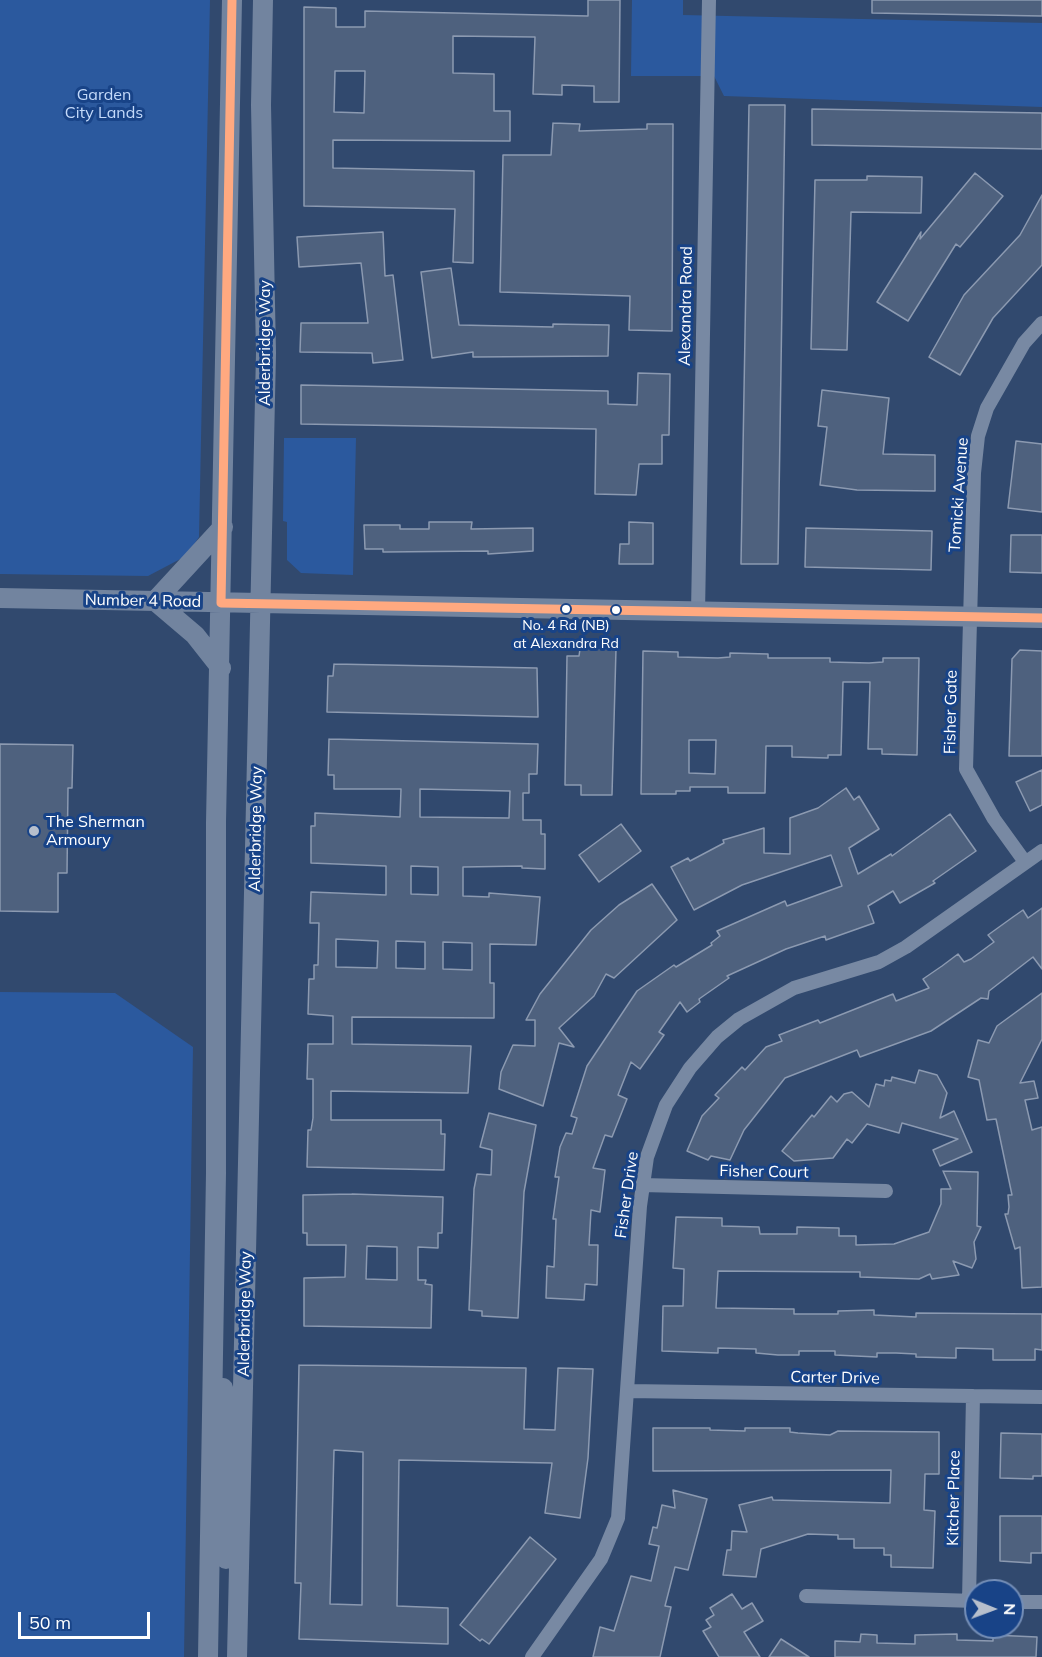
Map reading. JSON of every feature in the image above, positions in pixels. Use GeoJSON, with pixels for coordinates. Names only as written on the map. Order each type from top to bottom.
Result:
{"type":"FeatureCollection","features":[{"type":"Feature","properties":{"kind":"main road","name":"Alderbridge Way"},"geometry":{"type":"LineString","coordinates":[[208,1657],[214,1335],[216,822],[221,668],[232,0]]}},
{"type":"Feature","properties":{"kind":"main road","name":"Alderbridge Way"},"geometry":{"type":"LineString","coordinates":[[237,1657],[266,353],[261,105],[263,0]]}},
{"type":"Feature","properties":{"kind":"main road"},"geometry":{"type":"LineString","coordinates":[[221,668],[195,635],[155,601],[223,527]]}},
{"type":"Feature","properties":{"kind":"main road","name":"Number 4 Road"},"geometry":{"type":"LineString","coordinates":[[0,598],[1042,618]]}},
{"type":"Feature","properties":{"kind":"main road"},"geometry":{"type":"LineString","coordinates":[[214,1335],[228,1422],[225,1657]]}},
{"type":"Feature","properties":{"kind":"street","name":"Alexandra Road"},"geometry":{"type":"LineString","coordinates":[[698,612],[709,0]]}},
{"type":"Feature","properties":{"kind":"street","name":"Tomicki Avenue"},"geometry":{"type":"LineString","coordinates":[[969,616],[974,473],[978,436],[998,384],[1024,343],[1042,322]]}},
{"type":"Feature","properties":{"kind":"street","name":"Fisher Gate"},"geometry":{"type":"LineString","coordinates":[[969,616],[966,769],[994,819],[1025,862]]}},
{"type":"Feature","properties":{"kind":"street","name":"Fisher Drive"},"geometry":{"type":"LineString","coordinates":[[532,1657],[601,1560],[618,1518],[642,1185],[647,1157],[666,1106],[690,1068],[717,1037],[739,1019],[794,988],[862,969],[897,952],[1042,851]]}},
{"type":"Feature","properties":{"kind":"street","name":"Fisher Court"},"geometry":{"type":"LineString","coordinates":[[642,1185],[886,1191]]}},
{"type":"Feature","properties":{"kind":"street","name":"Carter Drive"},"geometry":{"type":"LineString","coordinates":[[627,1391],[1042,1397]]}},
{"type":"Feature","properties":{"kind":"street","name":"Kitcher Place"},"geometry":{"type":"LineString","coordinates":[[972,1579],[973,1396]]}},
{"type":"Feature","properties":{"kind":"street","name":"Kitcher Place"},"geometry":{"type":"LineString","coordinates":[[806,1596],[964,1601]]}},
{"type":"Feature","properties":{"kind":"street"},"geometry":{"type":"LineString","coordinates":[[1024,1602],[1042,1602]]}},
{"type":"Feature","properties":{"kind":"street"},"geometry":{"type":"LineString","coordinates":[[238,1637],[246,1657]]}},
{"type":"Feature","properties":{"kind":"green space","name":"Garden City Lands"},"geometry":{"type":"Polygon","coordinates":[[[0,0],[210,0],[199,537],[186,556],[148,576],[0,574],[0,0]]]}},
{"type":"Feature","properties":{"kind":"green space"},"geometry":{"type":"Polygon","coordinates":[[[632,0],[683,0],[683,15],[1042,23],[1042,107],[724,96],[714,76],[631,76],[632,0]]]}},
{"type":"Feature","properties":{"kind":"green space"},"geometry":{"type":"Polygon","coordinates":[[[284,438],[356,438],[353,575],[301,573],[287,560],[287,522],[283,521],[284,438]]]}},
{"type":"Feature","properties":{"kind":"green space"},"geometry":{"type":"Polygon","coordinates":[[[0,992],[115,993],[193,1047],[184,1657],[0,1657],[0,992]]]}},
{"type":"Feature","properties":{"kind":"building"},"geometry":{"type":"Polygon","coordinates":[[[588,0],[620,0],[619,102],[594,102],[594,86],[562,85],[562,95],[533,94],[535,37],[453,36],[453,73],[494,74],[494,111],[510,111],[510,141],[333,140],[333,168],[474,171],[473,263],[453,262],[455,209],[304,206],[304,7],[336,8],[336,27],[365,27],[365,11],[588,16],[588,0]],[[335,71],[334,112],[364,113],[365,71],[335,71]]]}},
{"type":"Feature","properties":{"kind":"building"},"geometry":{"type":"Polygon","coordinates":[[[872,0],[1042,0],[1042,16],[872,13],[872,0]]]}},
{"type":"Feature","properties":{"kind":"building"},"geometry":{"type":"Polygon","coordinates":[[[749,105],[785,105],[778,564],[741,564],[749,105]]]}},
{"type":"Feature","properties":{"kind":"building"},"geometry":{"type":"Polygon","coordinates":[[[812,109],[1042,113],[1042,149],[812,145],[812,109]]]}},
{"type":"Feature","properties":{"kind":"building"},"geometry":{"type":"Polygon","coordinates":[[[553,123],[580,124],[579,131],[647,129],[647,124],[673,124],[672,331],[629,330],[630,296],[500,292],[503,155],[551,155],[553,123]]]}},
{"type":"Feature","properties":{"kind":"building"},"geometry":{"type":"Polygon","coordinates":[[[975,173],[1003,196],[960,247],[956,244],[908,321],[877,302],[921,232],[920,239],[975,173]]]}},
{"type":"Feature","properties":{"kind":"building"},"geometry":{"type":"Polygon","coordinates":[[[867,176],[922,177],[921,213],[851,212],[847,350],[811,349],[815,180],[867,180],[867,176]]]}},
{"type":"Feature","properties":{"kind":"building"},"geometry":{"type":"Polygon","coordinates":[[[1042,195],[1042,265],[993,318],[960,375],[929,357],[964,295],[1020,235],[1042,195]]]}},
{"type":"Feature","properties":{"kind":"building"},"geometry":{"type":"Polygon","coordinates":[[[383,232],[385,276],[393,275],[403,360],[373,363],[372,353],[300,352],[301,323],[368,323],[361,263],[299,267],[297,237],[383,232]]]}},
{"type":"Feature","properties":{"kind":"building"},"geometry":{"type":"Polygon","coordinates":[[[451,268],[459,325],[553,327],[553,324],[609,325],[608,356],[473,357],[473,352],[432,358],[421,272],[451,268]]]}},
{"type":"Feature","properties":{"kind":"building"},"geometry":{"type":"Polygon","coordinates":[[[638,373],[670,374],[669,435],[662,435],[662,464],[639,464],[636,495],[595,494],[596,429],[301,424],[301,385],[608,391],[608,404],[637,405],[638,373]]]}},
{"type":"Feature","properties":{"kind":"building"},"geometry":{"type":"Polygon","coordinates":[[[822,390],[889,398],[883,454],[935,455],[935,491],[857,490],[820,485],[827,427],[818,426],[822,390]]]}},
{"type":"Feature","properties":{"kind":"building"},"geometry":{"type":"Polygon","coordinates":[[[1016,441],[1042,444],[1042,512],[1008,508],[1016,441]]]}},
{"type":"Feature","properties":{"kind":"building"},"geometry":{"type":"Polygon","coordinates":[[[429,522],[472,522],[471,529],[533,528],[533,551],[488,554],[488,551],[383,552],[383,549],[365,549],[364,525],[400,525],[400,529],[429,529],[429,522]]]}},
{"type":"Feature","properties":{"kind":"building"},"geometry":{"type":"Polygon","coordinates":[[[629,522],[653,523],[653,564],[619,564],[620,544],[629,544],[629,522]]]}},
{"type":"Feature","properties":{"kind":"building"},"geometry":{"type":"Polygon","coordinates":[[[806,528],[932,531],[931,570],[805,567],[806,528]]]}},
{"type":"Feature","properties":{"kind":"building"},"geometry":{"type":"Polygon","coordinates":[[[1011,535],[1042,535],[1042,573],[1010,572],[1011,535]]]}},
{"type":"Feature","properties":{"kind":"building"},"geometry":{"type":"Polygon","coordinates":[[[580,649],[616,649],[612,795],[581,795],[581,785],[565,785],[567,656],[579,656],[580,649]]]}},
{"type":"Feature","properties":{"kind":"building"},"geometry":{"type":"Polygon","coordinates":[[[1020,650],[1042,651],[1042,756],[1009,756],[1012,659],[1020,650]]]}},
{"type":"Feature","properties":{"kind":"building"},"geometry":{"type":"Polygon","coordinates":[[[643,651],[678,652],[678,657],[718,658],[730,657],[730,653],[768,654],[768,658],[830,658],[830,662],[869,663],[883,662],[883,658],[919,658],[917,755],[882,754],[882,749],[868,749],[870,682],[843,682],[841,755],[828,755],[828,758],[792,757],[792,746],[766,746],[765,793],[728,793],[728,787],[690,787],[690,791],[676,791],[676,794],[641,794],[643,651]],[[689,740],[689,773],[715,774],[716,740],[689,740]]]}},
{"type":"Feature","properties":{"kind":"building"},"geometry":{"type":"Polygon","coordinates":[[[334,664],[537,668],[538,717],[327,712],[328,676],[333,676],[334,664]]]}},
{"type":"Feature","properties":{"kind":"building"},"geometry":{"type":"Polygon","coordinates":[[[329,739],[538,744],[537,774],[529,774],[529,793],[523,793],[523,820],[541,820],[541,834],[545,834],[545,869],[522,868],[522,866],[463,867],[463,896],[489,897],[489,893],[540,897],[536,945],[490,944],[490,983],[494,983],[494,1018],[352,1017],[352,1044],[471,1046],[468,1093],[331,1091],[331,1120],[441,1120],[441,1134],[445,1134],[444,1170],[307,1167],[308,1130],[311,1130],[313,1118],[313,1079],[307,1079],[308,1044],[333,1044],[333,1016],[308,1014],[309,979],[314,979],[314,965],[318,965],[319,923],[310,923],[311,892],[386,895],[386,866],[311,863],[311,826],[315,826],[315,813],[400,817],[401,789],[334,789],[334,775],[328,775],[329,739]],[[420,789],[420,817],[509,818],[510,791],[420,789]],[[411,866],[411,894],[438,895],[438,867],[411,866]],[[336,939],[336,967],[377,968],[378,941],[336,939]],[[396,941],[396,968],[425,969],[425,942],[396,941]],[[443,942],[443,969],[472,970],[472,943],[443,942]]]}},
{"type":"Feature","properties":{"kind":"building","name":"The Sherman Armoury"},"geometry":{"type":"Polygon","coordinates":[[[0,744],[73,745],[72,788],[68,788],[67,873],[58,873],[58,912],[0,911],[0,744]]]}},
{"type":"Feature","properties":{"kind":"building"},"geometry":{"type":"Polygon","coordinates":[[[1042,770],[1042,805],[1030,811],[1016,782],[1042,770]]]}},
{"type":"Feature","properties":{"kind":"building"},"geometry":{"type":"Polygon","coordinates":[[[846,788],[854,800],[859,796],[879,829],[849,848],[858,874],[891,854],[892,856],[950,814],[976,851],[933,881],[935,883],[900,903],[893,891],[868,906],[874,923],[826,940],[825,936],[786,949],[727,976],[729,978],[699,999],[700,1002],[687,1012],[680,1002],[659,1032],[664,1035],[640,1069],[631,1062],[618,1095],[627,1099],[612,1137],[605,1135],[593,1168],[605,1170],[600,1212],[591,1210],[589,1245],[598,1245],[597,1285],[585,1284],[584,1300],[546,1298],[547,1266],[554,1267],[556,1219],[553,1219],[559,1177],[555,1177],[560,1147],[566,1133],[572,1134],[577,1118],[571,1116],[587,1066],[637,991],[674,965],[676,967],[712,945],[711,943],[720,936],[717,931],[785,901],[787,906],[842,886],[831,855],[742,885],[694,910],[671,867],[688,858],[690,861],[724,843],[723,840],[764,828],[764,853],[790,854],[790,818],[818,808],[846,788]]]}},
{"type":"Feature","properties":{"kind":"building"},"geometry":{"type":"Polygon","coordinates":[[[621,824],[641,851],[599,882],[579,855],[621,824]]]}},
{"type":"Feature","properties":{"kind":"building"},"geometry":{"type":"Polygon","coordinates":[[[652,884],[677,920],[614,978],[606,974],[594,996],[559,1028],[574,1047],[559,1043],[543,1106],[499,1089],[501,1072],[513,1045],[535,1046],[535,1020],[526,1020],[540,994],[591,930],[619,905],[652,884]]]}},
{"type":"Feature","properties":{"kind":"building"},"geometry":{"type":"Polygon","coordinates":[[[1042,908],[1042,969],[1033,957],[989,991],[988,999],[981,998],[931,1031],[860,1057],[857,1050],[785,1078],[744,1130],[730,1160],[711,1156],[708,1160],[687,1151],[702,1116],[719,1098],[715,1095],[742,1067],[745,1070],[766,1047],[782,1041],[779,1035],[818,1020],[820,1023],[893,994],[896,1001],[929,988],[923,979],[958,954],[964,962],[971,959],[994,942],[988,935],[1013,917],[1023,910],[1028,918],[1042,908]]]}},
{"type":"Feature","properties":{"kind":"building"},"geometry":{"type":"Polygon","coordinates":[[[1042,993],[1042,1039],[1020,1083],[1034,1081],[1038,1098],[1025,1100],[1032,1130],[1042,1127],[1042,1287],[1022,1288],[1020,1247],[1015,1249],[1005,1214],[1008,1214],[1008,1195],[1012,1195],[996,1119],[987,1120],[979,1080],[968,1077],[978,1040],[989,1043],[997,1026],[1042,993]]]}},
{"type":"Feature","properties":{"kind":"building"},"geometry":{"type":"Polygon","coordinates":[[[919,1070],[937,1075],[947,1093],[940,1118],[954,1111],[972,1152],[940,1166],[933,1150],[958,1139],[902,1123],[899,1133],[867,1124],[852,1143],[847,1139],[833,1158],[794,1161],[782,1151],[831,1096],[837,1102],[844,1094],[852,1092],[869,1107],[876,1084],[884,1086],[885,1080],[891,1081],[892,1077],[915,1083],[919,1070]]]}},
{"type":"Feature","properties":{"kind":"building"},"geometry":{"type":"Polygon","coordinates":[[[489,1113],[536,1125],[524,1192],[518,1318],[482,1316],[482,1311],[469,1310],[474,1189],[477,1174],[491,1175],[492,1150],[480,1147],[489,1113]]]}},
{"type":"Feature","properties":{"kind":"building"},"geometry":{"type":"Polygon","coordinates":[[[943,1171],[978,1172],[977,1226],[981,1227],[974,1242],[976,1259],[972,1268],[953,1261],[959,1275],[932,1279],[930,1274],[919,1279],[860,1277],[860,1272],[718,1271],[716,1308],[794,1309],[794,1314],[838,1314],[838,1311],[874,1310],[874,1315],[916,1317],[916,1313],[1042,1314],[1042,1350],[1035,1349],[1035,1360],[993,1360],[993,1349],[956,1348],[956,1358],[916,1357],[916,1354],[896,1353],[877,1353],[877,1357],[835,1355],[835,1351],[799,1351],[799,1355],[778,1355],[756,1353],[756,1349],[718,1348],[718,1353],[662,1351],[663,1306],[683,1306],[684,1269],[673,1268],[676,1217],[722,1218],[722,1226],[759,1227],[760,1234],[797,1234],[797,1227],[839,1228],[839,1236],[856,1236],[856,1245],[894,1244],[929,1232],[941,1204],[941,1189],[951,1189],[943,1171]]]}},
{"type":"Feature","properties":{"kind":"building"},"geometry":{"type":"Polygon","coordinates":[[[303,1195],[443,1197],[442,1233],[438,1233],[438,1248],[418,1247],[418,1280],[426,1280],[425,1284],[432,1285],[431,1328],[304,1326],[304,1278],[345,1277],[346,1245],[307,1245],[307,1233],[303,1233],[303,1195]],[[367,1246],[366,1279],[397,1280],[397,1247],[367,1246]]]}},
{"type":"Feature","properties":{"kind":"building"},"geometry":{"type":"Polygon","coordinates":[[[299,1365],[526,1368],[524,1429],[555,1430],[558,1368],[593,1369],[588,1458],[580,1518],[545,1513],[552,1463],[399,1460],[397,1606],[448,1608],[448,1644],[299,1639],[301,1583],[295,1583],[299,1365]],[[334,1450],[330,1604],[362,1605],[363,1452],[334,1450]]]}},
{"type":"Feature","properties":{"kind":"building"},"geometry":{"type":"Polygon","coordinates":[[[653,1428],[710,1428],[710,1430],[745,1431],[745,1428],[790,1428],[790,1432],[830,1435],[838,1431],[939,1432],[939,1474],[925,1474],[924,1510],[935,1511],[933,1568],[891,1567],[891,1555],[884,1555],[884,1548],[854,1548],[854,1539],[838,1539],[838,1535],[808,1534],[761,1549],[756,1577],[723,1575],[727,1550],[731,1550],[732,1531],[747,1532],[739,1505],[772,1497],[773,1500],[890,1503],[891,1470],[653,1471],[653,1428]]]}},
{"type":"Feature","properties":{"kind":"building"},"geometry":{"type":"Polygon","coordinates":[[[1001,1433],[1042,1434],[1042,1476],[1033,1476],[1033,1479],[1000,1478],[1001,1433]]]}},
{"type":"Feature","properties":{"kind":"building"},"geometry":{"type":"Polygon","coordinates":[[[673,1490],[707,1499],[688,1570],[675,1567],[665,1606],[671,1607],[660,1657],[593,1657],[600,1627],[614,1631],[631,1576],[651,1581],[659,1546],[649,1544],[653,1527],[657,1528],[662,1505],[675,1508],[673,1490]]]}},
{"type":"Feature","properties":{"kind":"building"},"geometry":{"type":"Polygon","coordinates":[[[1000,1516],[1042,1516],[1042,1553],[1031,1553],[1031,1563],[1000,1561],[1000,1516]]]}},
{"type":"Feature","properties":{"kind":"building"},"geometry":{"type":"Polygon","coordinates":[[[530,1537],[556,1559],[489,1644],[482,1639],[480,1641],[460,1625],[530,1537]]]}},
{"type":"Feature","properties":{"kind":"building"},"geometry":{"type":"Polygon","coordinates":[[[732,1594],[742,1609],[752,1603],[763,1621],[744,1632],[760,1657],[719,1657],[703,1631],[711,1627],[706,1620],[714,1615],[710,1608],[732,1594]]]}},
{"type":"Feature","properties":{"kind":"building"},"geometry":{"type":"Polygon","coordinates":[[[861,1634],[877,1635],[877,1643],[915,1644],[915,1635],[957,1634],[957,1640],[993,1641],[993,1639],[1037,1637],[1036,1657],[835,1657],[835,1641],[860,1642],[861,1634]]]}},
{"type":"Feature","properties":{"kind":"building"},"geometry":{"type":"Polygon","coordinates":[[[781,1639],[809,1657],[769,1657],[781,1639]]]}},
{"type":"Feature","properties":{"kind":"transit line"},"geometry":{"type":"LineString","coordinates":[[232,0],[221,603],[1042,618]]}},
{"type":"Feature","properties":{"kind":"place","name":"No. 4 Rd (NB) at Alexandra Rd"},"geometry":{"type":"Point","coordinates":[566,609]}},
{"type":"Feature","properties":{"kind":"place","name":"The Sherman Armoury"},"geometry":{"type":"Point","coordinates":[34,831]}}]}
